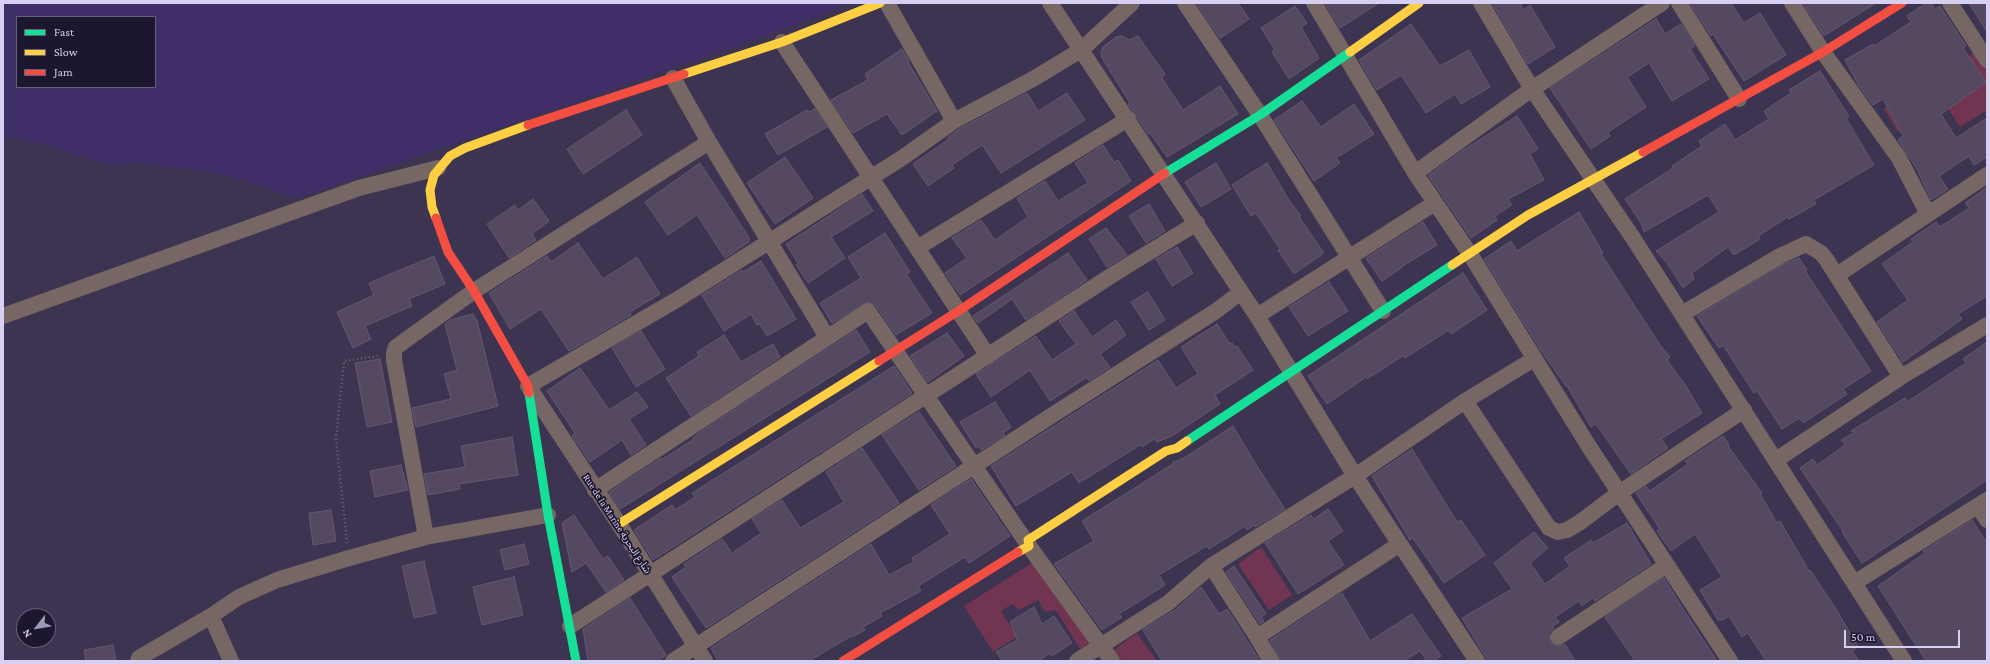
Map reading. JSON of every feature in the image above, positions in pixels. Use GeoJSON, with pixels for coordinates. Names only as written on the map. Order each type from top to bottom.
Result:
{"type":"FeatureCollection","features":[{"type":"Feature","properties":{"kind":"street"},"geometry":{"type":"LineString","coordinates":[[576,661],[548,515],[528,386],[474,291],[448,252],[432,207],[430,190],[434,175],[438,168],[450,156],[465,148],[571,110],[782,42],[880,3]]}},
{"type":"Feature","properties":{"kind":"street"},"geometry":{"type":"LineString","coordinates":[[887,3],[954,121]]}},
{"type":"Feature","properties":{"kind":"street"},"geometry":{"type":"LineString","coordinates":[[1050,3],[1197,223],[1257,316],[1354,476],[1400,544],[1471,659]]}},
{"type":"Feature","properties":{"kind":"street"},"geometry":{"type":"LineString","coordinates":[[528,386],[672,303],[902,158],[954,121],[1034,79],[1081,50],[1132,3]]}},
{"type":"Feature","properties":{"kind":"street"},"geometry":{"type":"LineString","coordinates":[[1185,3],[1260,115],[1383,311]]}},
{"type":"Feature","properties":{"kind":"street"},"geometry":{"type":"LineString","coordinates":[[1314,3],[1415,173],[1470,254],[1534,359],[1619,493],[1730,661]]}},
{"type":"Feature","properties":{"kind":"street"},"geometry":{"type":"LineString","coordinates":[[619,524],[960,310],[1164,174],[1260,115],[1419,3]]}},
{"type":"Feature","properties":{"kind":"street"},"geometry":{"type":"LineString","coordinates":[[1481,3],[1532,89],[1682,314],[1904,661]]}},
{"type":"Feature","properties":{"kind":"street"},"geometry":{"type":"LineString","coordinates":[[1415,173],[1532,89],[1662,3]]}},
{"type":"Feature","properties":{"kind":"street"},"geometry":{"type":"LineString","coordinates":[[1679,3],[1739,99]]}},
{"type":"Feature","properties":{"kind":"street"},"geometry":{"type":"LineString","coordinates":[[1792,3],[1823,52],[1899,158],[1928,214]]}},
{"type":"Feature","properties":{"kind":"street"},"geometry":{"type":"LineString","coordinates":[[1029,546],[1028,540],[1166,452],[1177,448],[1528,215],[1823,52],[1902,3]]}},
{"type":"Feature","properties":{"kind":"street"},"geometry":{"type":"LineString","coordinates":[[1950,3],[1987,60]]}},
{"type":"Feature","properties":{"kind":"street"},"geometry":{"type":"LineString","coordinates":[[782,42],[870,178],[960,310],[988,356]]}},
{"type":"Feature","properties":{"kind":"street"},"geometry":{"type":"LineString","coordinates":[[673,78],[709,142],[827,337]]}},
{"type":"Feature","properties":{"kind":"street"},"geometry":{"type":"LineString","coordinates":[[917,248],[1128,119]]}},
{"type":"Feature","properties":{"kind":"street"},"geometry":{"type":"LineString","coordinates":[[426,537],[394,353],[400,344],[474,291],[709,142]]}},
{"type":"Feature","properties":{"kind":"street"},"geometry":{"type":"LineString","coordinates":[[3,316],[359,188],[438,168]]}},
{"type":"Feature","properties":{"kind":"street"},"geometry":{"type":"LineString","coordinates":[[1836,275],[1987,175]]}},
{"type":"Feature","properties":{"kind":"street"},"geometry":{"type":"LineString","coordinates":[[1257,316],[1351,258],[1435,203]]}},
{"type":"Feature","properties":{"kind":"street"},"geometry":{"type":"LineString","coordinates":[[570,626],[650,576],[1117,272],[1197,223]]}},
{"type":"Feature","properties":{"kind":"street"},"geometry":{"type":"LineString","coordinates":[[1682,314],[1780,256],[1806,244],[1821,252],[1901,377]]}},
{"type":"Feature","properties":{"kind":"street"},"geometry":{"type":"LineString","coordinates":[[673,661],[1216,311],[1241,292]]}},
{"type":"Feature","properties":{"kind":"street"},"geometry":{"type":"LineString","coordinates":[[595,490],[868,311],[894,352],[927,396],[1029,546],[1112,661]]}},
{"type":"Feature","properties":{"kind":"street"},"geometry":{"type":"LineString","coordinates":[[1776,460],[1901,377],[1987,325]]}},
{"type":"Feature","properties":{"kind":"street"},"geometry":{"type":"LineString","coordinates":[[1077,661],[1168,603],[1211,566],[1354,476],[1465,401],[1534,359]]}},
{"type":"Feature","properties":{"kind":"street","name":"Rue de la Marine شارع البحرية"},"geometry":{"type":"LineString","coordinates":[[528,386],[595,490],[619,524],[650,576],[705,661]]}},
{"type":"Feature","properties":{"kind":"street"},"geometry":{"type":"LineString","coordinates":[[1465,401],[1549,528],[1558,532],[1567,530],[1619,493],[1744,410]]}},
{"type":"Feature","properties":{"kind":"street"},"geometry":{"type":"LineString","coordinates":[[1854,583],[1982,503],[1987,520]]}},
{"type":"Feature","properties":{"kind":"street"},"geometry":{"type":"LineString","coordinates":[[138,661],[139,658],[211,616],[240,597],[277,580],[426,537],[548,515]]}},
{"type":"Feature","properties":{"kind":"street"},"geometry":{"type":"LineString","coordinates":[[1257,637],[1400,544]]}},
{"type":"Feature","properties":{"kind":"street"},"geometry":{"type":"LineString","coordinates":[[844,661],[1029,546]]}},
{"type":"Feature","properties":{"kind":"street"},"geometry":{"type":"LineString","coordinates":[[1558,637],[1667,565]]}},
{"type":"Feature","properties":{"kind":"street"},"geometry":{"type":"LineString","coordinates":[[1211,566],[1271,661]]}},
{"type":"Feature","properties":{"kind":"street"},"geometry":{"type":"LineString","coordinates":[[211,616],[232,661]]}},
{"type":"Feature","properties":{"kind":"path"},"geometry":{"type":"LineString","coordinates":[[349,558],[336,438],[344,361],[394,353]]}},
{"type":"Feature","properties":{"kind":"shaded area"},"geometry":{"type":"Polygon","coordinates":[[[3,3],[851,3],[771,34],[298,198],[217,173],[141,163],[109,165],[38,143],[3,137],[3,3]]]}},
{"type":"Feature","properties":{"kind":"shaded area"},"geometry":{"type":"Polygon","coordinates":[[[1975,52],[1987,70],[1987,110],[1960,127],[1945,103],[1898,132],[1884,109],[1975,52]]]}},
{"type":"Feature","properties":{"kind":"shaded area"},"geometry":{"type":"Polygon","coordinates":[[[1261,547],[1292,595],[1269,610],[1238,564],[1261,547]]]}},
{"type":"Feature","properties":{"kind":"shaded area"},"geometry":{"type":"Polygon","coordinates":[[[1038,559],[1091,642],[1080,649],[1056,610],[1045,612],[1038,600],[1019,610],[1012,604],[1001,611],[1017,637],[993,652],[964,606],[1038,559]]]}},
{"type":"Feature","properties":{"kind":"shaded area"},"geometry":{"type":"Polygon","coordinates":[[[1137,633],[1157,661],[1122,661],[1114,650],[1137,633]]]}},
{"type":"Feature","properties":{"kind":"building"},"geometry":{"type":"Polygon","coordinates":[[[1196,3],[1238,3],[1249,19],[1220,38],[1196,3]]]}},
{"type":"Feature","properties":{"kind":"building"},"geometry":{"type":"Polygon","coordinates":[[[1325,3],[1379,3],[1340,28],[1325,3]]]}},
{"type":"Feature","properties":{"kind":"building"},"geometry":{"type":"Polygon","coordinates":[[[1492,3],[1520,3],[1523,10],[1530,5],[1555,47],[1528,64],[1492,3]]]}},
{"type":"Feature","properties":{"kind":"building"},"geometry":{"type":"Polygon","coordinates":[[[1690,3],[1731,3],[1744,23],[1760,13],[1786,55],[1744,81],[1713,34],[1711,36],[1690,3]]]}},
{"type":"Feature","properties":{"kind":"building"},"geometry":{"type":"Polygon","coordinates":[[[1803,3],[1876,3],[1824,36],[1803,3]]]}},
{"type":"Feature","properties":{"kind":"building"},"geometry":{"type":"Polygon","coordinates":[[[1926,3],[1931,3],[1935,9],[1940,6],[1966,46],[1963,48],[1986,82],[1941,114],[1956,138],[1987,118],[1987,157],[1974,165],[1969,156],[1939,176],[1948,189],[1931,200],[1917,169],[1898,140],[1903,136],[1883,99],[1873,105],[1859,86],[1845,60],[1873,44],[1874,46],[1911,22],[1907,16],[1926,3]]]}},
{"type":"Feature","properties":{"kind":"building"},"geometry":{"type":"Polygon","coordinates":[[[1969,3],[1987,3],[1987,32],[1969,3]]]}},
{"type":"Feature","properties":{"kind":"building"},"geometry":{"type":"Polygon","coordinates":[[[1295,6],[1307,23],[1301,27],[1319,58],[1289,79],[1272,52],[1275,50],[1261,28],[1295,6]]]}},
{"type":"Feature","properties":{"kind":"building"},"geometry":{"type":"Polygon","coordinates":[[[1656,19],[1665,34],[1681,24],[1695,46],[1690,49],[1709,79],[1672,101],[1649,63],[1627,77],[1646,107],[1608,132],[1610,136],[1591,149],[1550,88],[1656,19]]]}},
{"type":"Feature","properties":{"kind":"building"},"geometry":{"type":"Polygon","coordinates":[[[1411,24],[1440,66],[1469,50],[1490,87],[1461,104],[1455,94],[1426,113],[1401,75],[1377,90],[1359,60],[1411,24]]]}},
{"type":"Feature","properties":{"kind":"building"},"geometry":{"type":"Polygon","coordinates":[[[1122,36],[1129,40],[1138,36],[1165,74],[1162,78],[1183,110],[1220,86],[1238,114],[1167,157],[1150,133],[1148,134],[1128,104],[1130,103],[1102,58],[1101,52],[1103,47],[1116,37],[1122,36]]]}},
{"type":"Feature","properties":{"kind":"building"},"geometry":{"type":"Polygon","coordinates":[[[902,49],[937,111],[902,135],[887,114],[853,133],[831,100],[868,80],[865,74],[902,49]]]}},
{"type":"Feature","properties":{"kind":"building"},"geometry":{"type":"Polygon","coordinates":[[[1820,71],[1849,116],[1846,118],[1874,165],[1814,200],[1816,204],[1789,219],[1788,217],[1758,236],[1760,239],[1734,255],[1728,247],[1692,273],[1694,279],[1683,288],[1667,263],[1656,251],[1719,212],[1708,195],[1644,232],[1641,223],[1625,199],[1673,168],[1672,166],[1702,146],[1699,141],[1725,124],[1735,140],[1769,119],[1764,111],[1791,93],[1789,90],[1820,71]]]}},
{"type":"Feature","properties":{"kind":"building"},"geometry":{"type":"Polygon","coordinates":[[[1027,93],[1038,111],[1067,93],[1085,120],[1001,173],[982,145],[952,165],[954,168],[928,186],[913,164],[949,139],[948,137],[959,129],[1027,93]]]}},
{"type":"Feature","properties":{"kind":"building"},"geometry":{"type":"Polygon","coordinates":[[[1302,101],[1321,127],[1354,104],[1374,134],[1336,158],[1340,163],[1314,181],[1274,120],[1302,101]]]}},
{"type":"Feature","properties":{"kind":"building"},"geometry":{"type":"Polygon","coordinates":[[[815,109],[827,127],[778,155],[765,134],[807,110],[809,112],[815,109]]]}},
{"type":"Feature","properties":{"kind":"building"},"geometry":{"type":"Polygon","coordinates":[[[626,110],[642,135],[583,174],[567,149],[626,110]]]}},
{"type":"Feature","properties":{"kind":"building"},"geometry":{"type":"Polygon","coordinates":[[[1517,116],[1538,149],[1530,154],[1544,180],[1508,199],[1512,205],[1495,216],[1497,220],[1471,238],[1428,175],[1465,149],[1517,116]]]}},
{"type":"Feature","properties":{"kind":"building"},"geometry":{"type":"Polygon","coordinates":[[[1103,145],[1114,162],[1118,160],[1131,181],[960,295],[945,273],[967,258],[952,238],[981,220],[995,240],[1028,217],[1017,198],[1045,181],[1058,201],[1088,183],[1075,163],[1103,145]]]}},
{"type":"Feature","properties":{"kind":"building"},"geometry":{"type":"Polygon","coordinates":[[[785,157],[813,198],[775,224],[747,183],[785,157]]]}},
{"type":"Feature","properties":{"kind":"building"},"geometry":{"type":"Polygon","coordinates":[[[700,163],[750,239],[748,240],[749,242],[725,258],[697,215],[668,235],[645,202],[700,163]]]}},
{"type":"Feature","properties":{"kind":"building"},"geometry":{"type":"Polygon","coordinates":[[[1216,163],[1231,189],[1201,207],[1185,182],[1216,163]]]}},
{"type":"Feature","properties":{"kind":"building"},"geometry":{"type":"Polygon","coordinates":[[[1267,163],[1289,200],[1301,216],[1299,217],[1324,253],[1294,274],[1278,250],[1280,249],[1256,213],[1251,216],[1232,185],[1267,163]]]}},
{"type":"Feature","properties":{"kind":"building"},"geometry":{"type":"Polygon","coordinates":[[[1987,187],[1987,296],[1958,314],[1962,319],[1903,362],[1877,322],[1908,300],[1882,264],[1913,242],[1911,239],[1936,222],[1940,227],[1969,208],[1965,203],[1987,187]]]}},
{"type":"Feature","properties":{"kind":"building"},"geometry":{"type":"Polygon","coordinates":[[[862,194],[873,211],[831,237],[845,258],[808,283],[796,265],[798,263],[786,244],[862,194]]]}},
{"type":"Feature","properties":{"kind":"building"},"geometry":{"type":"Polygon","coordinates":[[[533,199],[549,221],[532,234],[536,240],[509,258],[487,224],[515,205],[518,210],[533,199]]]}},
{"type":"Feature","properties":{"kind":"building"},"geometry":{"type":"Polygon","coordinates":[[[1149,204],[1165,231],[1146,243],[1129,216],[1149,204]]]}},
{"type":"Feature","properties":{"kind":"building"},"geometry":{"type":"Polygon","coordinates":[[[1579,212],[1603,253],[1601,254],[1660,345],[1670,357],[1667,360],[1686,386],[1702,413],[1661,439],[1668,448],[1631,474],[1596,424],[1591,427],[1567,386],[1540,349],[1484,259],[1511,241],[1517,251],[1579,212]]]}},
{"type":"Feature","properties":{"kind":"building"},"geometry":{"type":"Polygon","coordinates":[[[1423,222],[1437,245],[1401,267],[1382,281],[1366,258],[1423,222]]]}},
{"type":"Feature","properties":{"kind":"building"},"geometry":{"type":"Polygon","coordinates":[[[1106,228],[1127,255],[1107,267],[1089,239],[1106,228]]]}},
{"type":"Feature","properties":{"kind":"building"},"geometry":{"type":"Polygon","coordinates":[[[885,233],[910,272],[906,274],[932,313],[896,335],[876,306],[868,302],[832,323],[820,303],[861,278],[848,257],[885,233]]]}},
{"type":"Feature","properties":{"kind":"building"},"geometry":{"type":"Polygon","coordinates":[[[578,243],[603,279],[637,257],[660,294],[630,312],[631,315],[569,351],[541,309],[510,329],[489,293],[547,256],[551,262],[578,243]]]}},
{"type":"Feature","properties":{"kind":"building"},"geometry":{"type":"Polygon","coordinates":[[[1177,247],[1193,273],[1172,286],[1156,259],[1177,247]]]}},
{"type":"Feature","properties":{"kind":"building"},"geometry":{"type":"Polygon","coordinates":[[[1068,253],[1087,280],[1026,320],[1012,299],[978,323],[973,316],[1068,253]]]}},
{"type":"Feature","properties":{"kind":"building"},"geometry":{"type":"Polygon","coordinates":[[[434,256],[445,284],[409,299],[412,306],[365,326],[371,339],[353,348],[337,312],[374,295],[369,283],[434,256]]]}},
{"type":"Feature","properties":{"kind":"building"},"geometry":{"type":"Polygon","coordinates":[[[1799,258],[1807,270],[1805,271],[1871,371],[1843,389],[1847,394],[1803,423],[1799,418],[1782,429],[1757,391],[1754,393],[1723,345],[1719,348],[1697,316],[1784,264],[1799,258]]]}},
{"type":"Feature","properties":{"kind":"building"},"geometry":{"type":"Polygon","coordinates":[[[761,261],[796,319],[767,336],[760,324],[757,325],[751,314],[724,331],[702,295],[742,270],[743,272],[761,261]]]}},
{"type":"Feature","properties":{"kind":"building"},"geometry":{"type":"Polygon","coordinates":[[[1463,273],[1487,310],[1451,334],[1449,330],[1405,358],[1404,355],[1367,379],[1366,377],[1327,404],[1308,376],[1463,273]]]}},
{"type":"Feature","properties":{"kind":"building"},"geometry":{"type":"Polygon","coordinates":[[[1329,282],[1348,311],[1308,336],[1289,307],[1329,282]]]}},
{"type":"Feature","properties":{"kind":"building"},"geometry":{"type":"Polygon","coordinates":[[[1148,292],[1165,320],[1149,330],[1131,302],[1148,292]]]}},
{"type":"Feature","properties":{"kind":"building"},"geometry":{"type":"Polygon","coordinates":[[[1074,311],[1092,337],[1116,320],[1126,335],[1100,354],[1110,367],[1089,381],[1087,377],[1050,401],[1030,370],[991,397],[976,374],[1036,336],[1052,360],[1076,344],[1059,321],[1074,311]]]}},
{"type":"Feature","properties":{"kind":"building"},"geometry":{"type":"Polygon","coordinates":[[[473,314],[477,321],[498,406],[416,427],[412,408],[451,399],[444,374],[457,370],[445,324],[450,320],[473,314]]]}},
{"type":"Feature","properties":{"kind":"building"},"geometry":{"type":"Polygon","coordinates":[[[1217,324],[1230,344],[1232,343],[1235,347],[1237,346],[1253,370],[1215,395],[1220,404],[1172,436],[1157,442],[1154,439],[1142,447],[1140,445],[1079,483],[1072,472],[1016,506],[991,466],[1158,360],[1176,388],[1198,374],[1181,347],[1217,324]]]}},
{"type":"Feature","properties":{"kind":"building"},"geometry":{"type":"Polygon","coordinates":[[[856,330],[870,352],[620,509],[609,492],[661,458],[661,460],[694,439],[693,438],[702,431],[856,330]]]}},
{"type":"Feature","properties":{"kind":"building"},"geometry":{"type":"Polygon","coordinates":[[[641,331],[665,369],[636,387],[612,348],[641,331]]]}},
{"type":"Feature","properties":{"kind":"building"},"geometry":{"type":"Polygon","coordinates":[[[947,333],[964,356],[928,382],[910,356],[947,333]]]}},
{"type":"Feature","properties":{"kind":"building"},"geometry":{"type":"Polygon","coordinates":[[[724,335],[741,362],[773,344],[780,357],[691,416],[666,378],[699,356],[697,352],[724,335]]]}},
{"type":"Feature","properties":{"kind":"building"},"geometry":{"type":"Polygon","coordinates":[[[1987,342],[1987,480],[1862,563],[1842,532],[1843,531],[1800,468],[1813,459],[1817,465],[1845,445],[1841,440],[1855,432],[1851,431],[1905,398],[1907,402],[1966,363],[1963,359],[1987,342]]]}},
{"type":"Feature","properties":{"kind":"building"},"geometry":{"type":"Polygon","coordinates":[[[380,359],[392,422],[367,427],[355,363],[380,359]]]}},
{"type":"Feature","properties":{"kind":"building"},"geometry":{"type":"Polygon","coordinates":[[[894,366],[912,393],[911,394],[653,560],[634,530],[672,505],[675,510],[695,497],[692,493],[894,366]]]}},
{"type":"Feature","properties":{"kind":"building"},"geometry":{"type":"Polygon","coordinates":[[[580,368],[609,410],[637,392],[648,407],[629,419],[646,445],[631,455],[622,440],[590,462],[572,436],[575,433],[547,391],[580,368]]]}},
{"type":"Feature","properties":{"kind":"building"},"geometry":{"type":"Polygon","coordinates":[[[995,402],[1011,427],[1003,433],[1005,435],[981,450],[979,446],[976,448],[960,422],[995,402]]]}},
{"type":"Feature","properties":{"kind":"building"},"geometry":{"type":"Polygon","coordinates":[[[919,412],[956,466],[919,490],[882,435],[919,412]]]}},
{"type":"Feature","properties":{"kind":"building"},"geometry":{"type":"Polygon","coordinates":[[[1233,426],[1285,509],[1255,527],[1254,525],[1247,530],[1245,526],[1209,549],[1207,546],[1159,575],[1165,585],[1119,614],[1122,617],[1102,630],[1054,564],[1094,541],[1082,521],[1174,463],[1173,462],[1184,458],[1233,426]]]}},
{"type":"Feature","properties":{"kind":"building"},"geometry":{"type":"Polygon","coordinates":[[[1723,436],[1729,445],[1728,446],[1762,493],[1760,494],[1777,523],[1780,521],[1809,571],[1810,570],[1836,609],[1858,647],[1852,651],[1859,661],[1766,661],[1748,633],[1742,637],[1729,616],[1723,620],[1718,620],[1700,590],[1722,577],[1695,534],[1671,551],[1657,531],[1660,529],[1636,493],[1646,486],[1650,491],[1688,464],[1685,461],[1723,436]]]}},
{"type":"Feature","properties":{"kind":"building"},"geometry":{"type":"Polygon","coordinates":[[[512,437],[518,475],[459,484],[460,489],[428,495],[424,474],[465,467],[461,446],[512,437]]]}},
{"type":"Feature","properties":{"kind":"building"},"geometry":{"type":"Polygon","coordinates":[[[862,448],[899,503],[706,628],[672,577],[686,567],[684,564],[722,539],[732,553],[757,536],[761,533],[752,519],[782,500],[800,528],[844,502],[826,472],[862,448]]]}},
{"type":"Feature","properties":{"kind":"building"},"geometry":{"type":"Polygon","coordinates":[[[1412,449],[1457,522],[1461,520],[1485,555],[1444,583],[1413,538],[1410,540],[1372,476],[1412,449]]]}},
{"type":"Feature","properties":{"kind":"building"},"geometry":{"type":"Polygon","coordinates":[[[401,465],[408,490],[375,497],[370,471],[401,465]]]}},
{"type":"Feature","properties":{"kind":"building"},"geometry":{"type":"Polygon","coordinates":[[[971,479],[1010,536],[969,563],[965,557],[918,586],[921,591],[880,613],[882,616],[863,627],[865,630],[852,637],[851,636],[809,661],[718,661],[711,648],[871,544],[889,575],[914,562],[912,558],[950,534],[931,505],[971,479]]]}},
{"type":"Feature","properties":{"kind":"building"},"geometry":{"type":"Polygon","coordinates":[[[1328,509],[1343,531],[1328,541],[1344,565],[1298,594],[1265,543],[1311,515],[1314,519],[1328,509]]]}},
{"type":"Feature","properties":{"kind":"building"},"geometry":{"type":"Polygon","coordinates":[[[331,510],[336,541],[313,545],[309,513],[331,510]]]}},
{"type":"Feature","properties":{"kind":"building"},"geometry":{"type":"Polygon","coordinates":[[[574,515],[603,559],[608,556],[624,580],[606,592],[586,563],[572,572],[562,523],[574,515]]]}},
{"type":"Feature","properties":{"kind":"building"},"geometry":{"type":"Polygon","coordinates":[[[1972,520],[1987,543],[1987,661],[1926,661],[1878,586],[1925,553],[1923,551],[1972,520]]]}},
{"type":"Feature","properties":{"kind":"building"},"geometry":{"type":"Polygon","coordinates":[[[1627,523],[1651,564],[1595,601],[1593,598],[1582,606],[1579,601],[1555,617],[1559,622],[1553,626],[1554,628],[1549,633],[1550,642],[1558,646],[1565,644],[1575,661],[1488,661],[1462,618],[1512,589],[1494,563],[1534,532],[1548,548],[1530,563],[1545,584],[1570,566],[1564,558],[1591,540],[1593,543],[1627,523]]]}},
{"type":"Feature","properties":{"kind":"building"},"geometry":{"type":"Polygon","coordinates":[[[524,544],[529,564],[505,570],[500,550],[524,544]]]}},
{"type":"Feature","properties":{"kind":"building"},"geometry":{"type":"Polygon","coordinates":[[[424,561],[436,613],[414,618],[402,566],[424,561]]]}},
{"type":"Feature","properties":{"kind":"building"},"geometry":{"type":"Polygon","coordinates":[[[1234,566],[1266,614],[1261,617],[1264,621],[1260,624],[1226,572],[1234,566]]]}},
{"type":"Feature","properties":{"kind":"building"},"geometry":{"type":"Polygon","coordinates":[[[514,577],[523,615],[482,625],[473,587],[514,577]]]}},
{"type":"Feature","properties":{"kind":"building"},"geometry":{"type":"Polygon","coordinates":[[[1664,578],[1717,661],[1635,661],[1605,617],[1664,578]]]}},
{"type":"Feature","properties":{"kind":"building"},"geometry":{"type":"Polygon","coordinates":[[[1201,587],[1219,614],[1227,609],[1260,661],[1162,661],[1143,630],[1175,610],[1201,587]]]}},
{"type":"Feature","properties":{"kind":"building"},"geometry":{"type":"Polygon","coordinates":[[[1342,593],[1370,641],[1412,614],[1441,656],[1434,661],[1427,661],[1420,651],[1404,661],[1280,661],[1270,640],[1342,593]]]}},
{"type":"Feature","properties":{"kind":"building"},"geometry":{"type":"Polygon","coordinates":[[[630,598],[666,655],[659,661],[588,661],[583,629],[630,598]]]}},
{"type":"Feature","properties":{"kind":"building"},"geometry":{"type":"Polygon","coordinates":[[[1034,607],[1042,624],[1054,616],[1072,643],[1052,656],[1050,653],[1039,661],[1002,661],[996,652],[1017,640],[1010,622],[1034,607]]]}},
{"type":"Feature","properties":{"kind":"building"},"geometry":{"type":"Polygon","coordinates":[[[113,645],[116,661],[86,661],[84,650],[113,645]]]}},
{"type":"Feature","properties":{"kind":"traffic: fast"},"geometry":{"type":"LineString","coordinates":[[1165,173],[1260,115],[1350,52]]}},
{"type":"Feature","properties":{"kind":"traffic: fast"},"geometry":{"type":"LineString","coordinates":[[1187,441],[1452,265]]}},
{"type":"Feature","properties":{"kind":"traffic: fast"},"geometry":{"type":"LineString","coordinates":[[529,393],[548,515],[576,661]]}},
{"type":"Feature","properties":{"kind":"traffic: slow"},"geometry":{"type":"LineString","coordinates":[[684,74],[782,42],[880,3]]}},
{"type":"Feature","properties":{"kind":"traffic: slow"},"geometry":{"type":"LineString","coordinates":[[1350,52],[1419,3]]}},
{"type":"Feature","properties":{"kind":"traffic: slow"},"geometry":{"type":"LineString","coordinates":[[436,218],[432,207],[430,190],[434,175],[450,156],[465,148],[528,125]]}},
{"type":"Feature","properties":{"kind":"traffic: slow"},"geometry":{"type":"LineString","coordinates":[[1452,265],[1528,215],[1643,152]]}},
{"type":"Feature","properties":{"kind":"traffic: slow"},"geometry":{"type":"LineString","coordinates":[[619,524],[879,361]]}},
{"type":"Feature","properties":{"kind":"traffic: slow"},"geometry":{"type":"LineString","coordinates":[[1018,552],[1029,546],[1028,540],[1166,451],[1177,448],[1187,441]]}},
{"type":"Feature","properties":{"kind":"traffic: jam"},"geometry":{"type":"LineString","coordinates":[[1643,152],[1823,52],[1902,3]]}},
{"type":"Feature","properties":{"kind":"traffic: jam"},"geometry":{"type":"LineString","coordinates":[[528,125],[684,74]]}},
{"type":"Feature","properties":{"kind":"traffic: jam"},"geometry":{"type":"LineString","coordinates":[[879,361],[960,310],[1165,173]]}},
{"type":"Feature","properties":{"kind":"traffic: jam"},"geometry":{"type":"LineString","coordinates":[[436,218],[448,252],[474,291],[528,386],[529,393]]}},
{"type":"Feature","properties":{"kind":"traffic: jam"},"geometry":{"type":"LineString","coordinates":[[843,661],[1018,552]]}}]}
